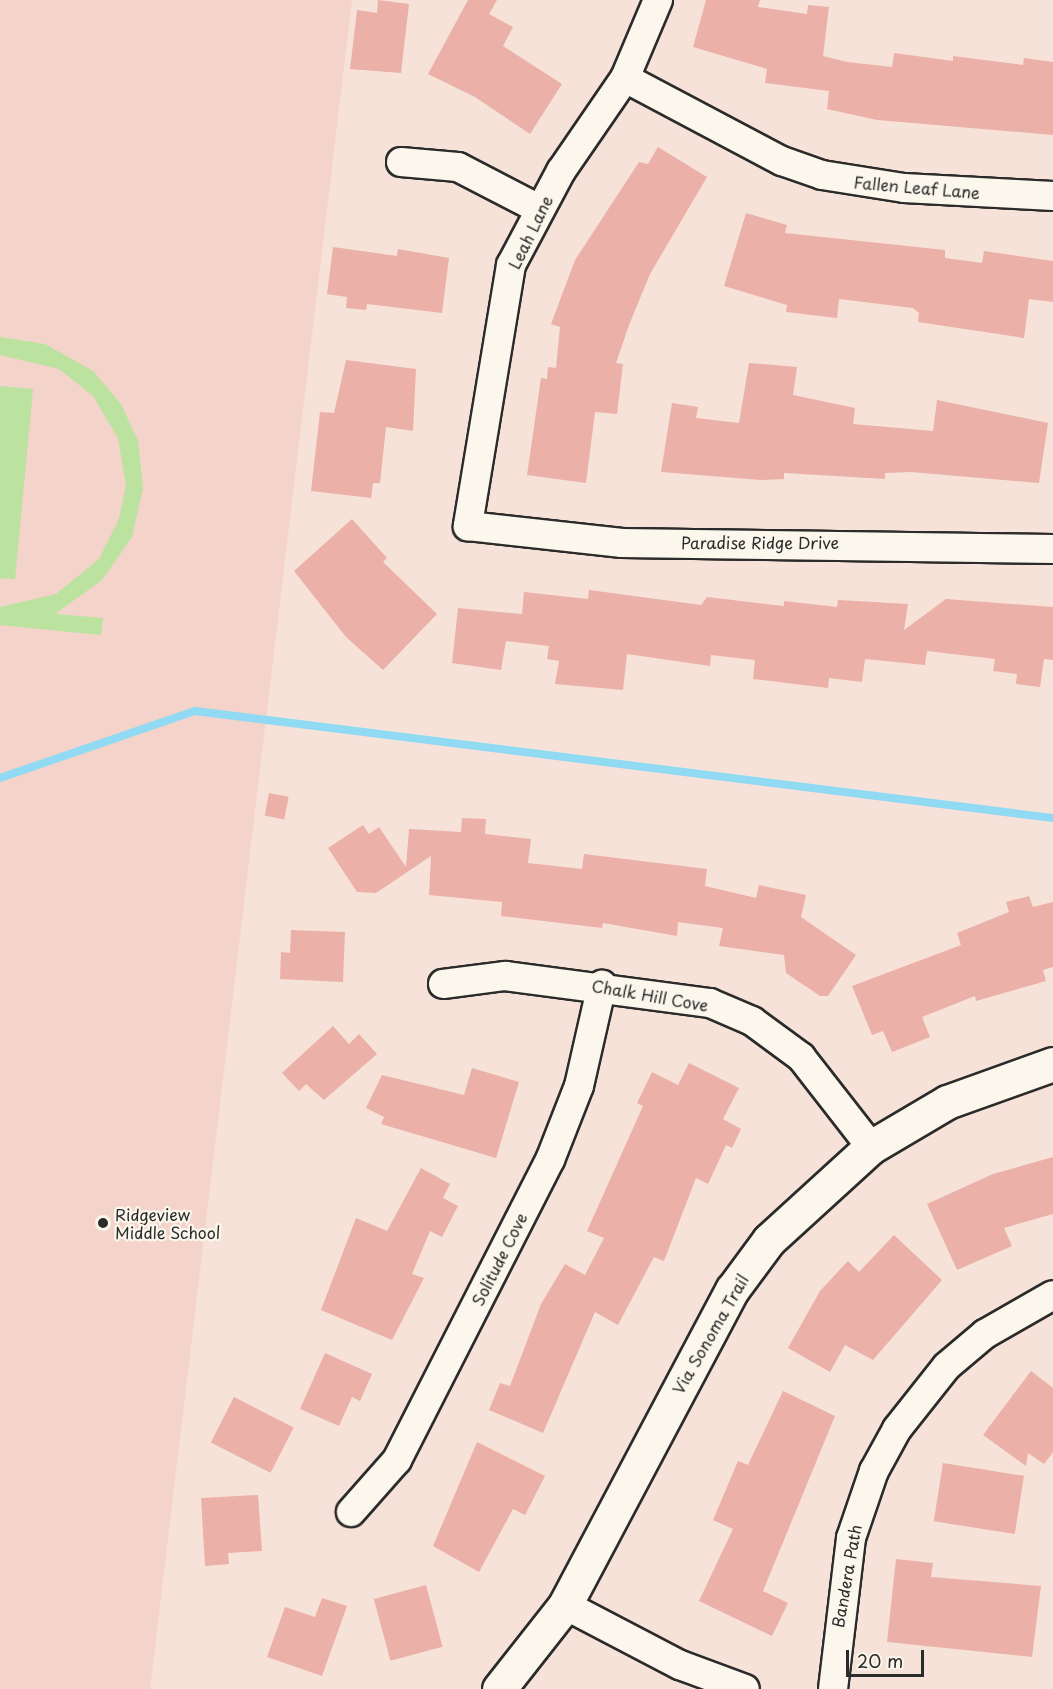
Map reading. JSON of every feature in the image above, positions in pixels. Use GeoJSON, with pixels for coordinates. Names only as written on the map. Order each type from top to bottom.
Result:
{"type":"FeatureCollection","features":[{"type":"Feature","properties":{"kind":"street","name":"Leah Lane"},"geometry":{"type":"LineString","coordinates":[[468,526],[511,265],[539,209],[625,78],[658,0]]}},
{"type":"Feature","properties":{"kind":"street","name":"Fallen Leaf Lane"},"geometry":{"type":"LineString","coordinates":[[625,78],[782,161],[822,175],[904,188],[1053,196]]}},
{"type":"Feature","properties":{"kind":"street"},"geometry":{"type":"LineString","coordinates":[[401,162],[458,167],[539,209]]}},
{"type":"Feature","properties":{"kind":"street","name":"Paradise Ridge Drive"},"geometry":{"type":"LineString","coordinates":[[468,526],[622,543],[1053,549]]}},
{"type":"Feature","properties":{"kind":"street","name":"Chalk Hill Cove"},"geometry":{"type":"LineString","coordinates":[[443,984],[490,975],[602,985],[710,1003],[771,1032],[801,1057],[871,1147]]}},
{"type":"Feature","properties":{"kind":"street","name":"Solitude Cove"},"geometry":{"type":"LineString","coordinates":[[351,1512],[397,1460],[550,1160],[579,1086],[602,985]]}},
{"type":"Feature","properties":{"kind":"street","name":"Via Sonoma Trail"},"geometry":{"type":"LineString","coordinates":[[499,1689],[566,1605],[732,1290],[805,1203],[871,1147],[947,1102],[1053,1064]]}},
{"type":"Feature","properties":{"kind":"street","name":"Bandera Path"},"geometry":{"type":"LineString","coordinates":[[832,1689],[851,1538],[888,1446],[947,1366],[985,1334],[1053,1295]]}},
{"type":"Feature","properties":{"kind":"street"},"geometry":{"type":"LineString","coordinates":[[566,1605],[680,1665],[745,1689]]}},
{"type":"Feature","properties":{"kind":"shaded area","name":"Ridgeview Middle School"},"geometry":{"type":"Polygon","coordinates":[[[0,0],[352,0],[150,1689],[0,1689],[0,0]]]}},
{"type":"Feature","properties":{"kind":"green space"},"geometry":{"type":"Polygon","coordinates":[[[0,337],[45,344],[93,371],[121,404],[138,441],[143,488],[132,537],[102,580],[55,614],[103,618],[101,635],[0,625],[0,607],[56,594],[99,559],[119,519],[126,486],[118,438],[93,396],[59,369],[0,355],[0,337]]]}},
{"type":"Feature","properties":{"kind":"green space"},"geometry":{"type":"Polygon","coordinates":[[[0,386],[33,389],[15,579],[0,578],[0,386]]]}},
{"type":"Feature","properties":{"kind":"building"},"geometry":{"type":"Polygon","coordinates":[[[378,0],[409,4],[401,73],[350,69],[357,10],[377,13],[378,0]]]}},
{"type":"Feature","properties":{"kind":"building"},"geometry":{"type":"Polygon","coordinates":[[[468,0],[497,0],[489,14],[513,27],[503,46],[562,84],[530,134],[475,97],[428,74],[468,0]]]}},
{"type":"Feature","properties":{"kind":"building"},"geometry":{"type":"Polygon","coordinates":[[[706,0],[760,0],[758,7],[807,14],[808,5],[829,7],[823,56],[847,62],[892,67],[894,53],[953,61],[953,56],[1023,65],[1024,58],[1053,62],[1053,135],[877,120],[827,109],[829,91],[765,83],[767,69],[693,47],[706,0]]]}},
{"type":"Feature","properties":{"kind":"building"},"geometry":{"type":"Polygon","coordinates":[[[658,147],[707,177],[650,274],[629,325],[616,363],[623,364],[617,414],[595,412],[586,483],[527,475],[541,378],[547,379],[548,367],[556,368],[560,327],[551,324],[575,260],[639,162],[648,164],[658,147]]]}},
{"type":"Feature","properties":{"kind":"building"},"geometry":{"type":"Polygon","coordinates":[[[746,213],[787,225],[785,233],[945,250],[945,258],[982,263],[984,251],[1053,261],[1053,302],[1029,299],[1024,338],[918,322],[919,313],[913,308],[839,299],[837,318],[786,312],[787,305],[724,286],[746,213]]]}},
{"type":"Feature","properties":{"kind":"building"},"geometry":{"type":"Polygon","coordinates":[[[333,247],[397,256],[398,249],[449,258],[442,313],[367,304],[366,310],[346,308],[347,297],[327,294],[333,247]]]}},
{"type":"Feature","properties":{"kind":"building"},"geometry":{"type":"Polygon","coordinates":[[[346,360],[416,369],[413,431],[386,427],[380,483],[373,483],[371,498],[311,491],[320,412],[334,413],[346,360]]]}},
{"type":"Feature","properties":{"kind":"building"},"geometry":{"type":"Polygon","coordinates":[[[749,363],[797,367],[793,395],[855,408],[853,424],[933,431],[937,400],[1048,423],[1039,483],[911,472],[885,473],[885,479],[784,473],[784,479],[761,480],[661,472],[672,403],[698,407],[696,418],[739,423],[749,363]]]}},
{"type":"Feature","properties":{"kind":"building"},"geometry":{"type":"Polygon","coordinates":[[[352,519],[387,558],[383,562],[437,614],[383,670],[346,637],[294,571],[352,519]]]}},
{"type":"Feature","properties":{"kind":"building"},"geometry":{"type":"Polygon","coordinates":[[[589,590],[701,605],[707,597],[784,606],[784,601],[837,607],[838,600],[908,604],[904,630],[946,599],[1053,607],[1053,660],[1044,659],[1040,687],[1016,684],[1017,674],[993,671],[995,659],[927,651],[925,665],[865,659],[862,682],[829,678],[828,688],[753,679],[755,660],[711,655],[710,666],[627,654],[623,690],[555,684],[559,661],[547,659],[549,646],[506,641],[501,670],[452,663],[458,608],[522,614],[524,592],[588,599],[589,590]]]}},
{"type":"Feature","properties":{"kind":"building"},"geometry":{"type":"Polygon","coordinates":[[[269,793],[289,797],[284,819],[265,816],[269,793]]]}},
{"type":"Feature","properties":{"kind":"building"},"geometry":{"type":"Polygon","coordinates":[[[462,818],[486,819],[485,834],[531,839],[528,863],[582,869],[584,854],[707,869],[705,886],[756,898],[759,885],[806,895],[801,917],[856,955],[828,996],[820,996],[786,973],[784,955],[719,946],[723,928],[678,922],[677,936],[603,923],[602,928],[501,916],[502,902],[429,895],[431,856],[376,893],[357,892],[328,848],[363,825],[369,834],[379,827],[406,867],[409,829],[461,832],[462,818]]]}},
{"type":"Feature","properties":{"kind":"building"},"geometry":{"type":"Polygon","coordinates":[[[1029,896],[1033,907],[1053,902],[1053,967],[1043,970],[1046,981],[976,1001],[975,996],[922,1017],[930,1037],[892,1052],[883,1031],[872,1035],[852,986],[961,945],[957,933],[1009,912],[1006,902],[1029,896]]]}},
{"type":"Feature","properties":{"kind":"building"},"geometry":{"type":"Polygon","coordinates":[[[291,930],[345,932],[343,982],[280,979],[281,952],[290,953],[291,930]]]}},
{"type":"Feature","properties":{"kind":"building"},"geometry":{"type":"Polygon","coordinates":[[[333,1026],[349,1044],[359,1034],[377,1054],[324,1100],[306,1084],[299,1091],[282,1073],[333,1026]]]}},
{"type":"Feature","properties":{"kind":"building"},"geometry":{"type":"Polygon","coordinates":[[[689,1063],[739,1088],[723,1119],[741,1129],[732,1148],[726,1145],[708,1184],[696,1178],[664,1261],[654,1257],[618,1325],[595,1312],[543,1433],[489,1410],[500,1383],[510,1386],[541,1304],[565,1264],[585,1275],[604,1238],[587,1231],[643,1106],[637,1103],[652,1072],[678,1085],[689,1063]]]}},
{"type":"Feature","properties":{"kind":"building"},"geometry":{"type":"Polygon","coordinates":[[[472,1068],[519,1082],[496,1158],[381,1124],[384,1117],[366,1108],[382,1075],[464,1095],[472,1068]]]}},
{"type":"Feature","properties":{"kind":"building"},"geometry":{"type":"Polygon","coordinates":[[[1053,1157],[1053,1214],[1004,1228],[1012,1246],[957,1270],[927,1204],[993,1174],[1053,1157]]]}},
{"type":"Feature","properties":{"kind":"building"},"geometry":{"type":"Polygon","coordinates":[[[421,1168],[450,1184],[443,1198],[458,1206],[442,1237],[430,1231],[412,1274],[424,1278],[392,1340],[321,1310],[356,1218],[387,1231],[421,1168]]]}},
{"type":"Feature","properties":{"kind":"building"},"geometry":{"type":"Polygon","coordinates":[[[894,1235],[942,1280],[873,1360],[845,1345],[830,1372],[788,1348],[820,1291],[848,1261],[859,1272],[894,1235]]]}},
{"type":"Feature","properties":{"kind":"building"},"geometry":{"type":"Polygon","coordinates":[[[325,1353],[372,1374],[360,1401],[352,1397],[339,1426],[300,1409],[325,1353]]]}},
{"type":"Feature","properties":{"kind":"building"},"geometry":{"type":"Polygon","coordinates":[[[1031,1371],[1053,1388],[1053,1452],[1044,1464],[1028,1453],[1026,1466],[983,1435],[1031,1371]]]}},
{"type":"Feature","properties":{"kind":"building"},"geometry":{"type":"Polygon","coordinates":[[[783,1391],[835,1416],[763,1591],[788,1603],[772,1636],[699,1601],[733,1529],[713,1520],[738,1461],[748,1465],[783,1391]]]}},
{"type":"Feature","properties":{"kind":"building"},"geometry":{"type":"Polygon","coordinates":[[[234,1397],[294,1427],[271,1473],[211,1442],[234,1397]]]}},
{"type":"Feature","properties":{"kind":"building"},"geometry":{"type":"Polygon","coordinates":[[[477,1442],[545,1476],[525,1515],[513,1509],[479,1572],[433,1546],[477,1442]]]}},
{"type":"Feature","properties":{"kind":"building"},"geometry":{"type":"Polygon","coordinates":[[[943,1463],[1024,1476],[1015,1534],[934,1521],[943,1463]]]}},
{"type":"Feature","properties":{"kind":"building"},"geometry":{"type":"Polygon","coordinates":[[[258,1495],[262,1551],[228,1553],[229,1564],[205,1566],[201,1498],[258,1495]]]}},
{"type":"Feature","properties":{"kind":"building"},"geometry":{"type":"Polygon","coordinates":[[[896,1559],[933,1563],[931,1577],[1041,1586],[1032,1657],[887,1642],[896,1559]]]}},
{"type":"Feature","properties":{"kind":"building"},"geometry":{"type":"Polygon","coordinates":[[[426,1585],[443,1647],[390,1661],[374,1599],[426,1585]]]}},
{"type":"Feature","properties":{"kind":"building"},"geometry":{"type":"Polygon","coordinates":[[[322,1598],[347,1606],[322,1676],[267,1657],[285,1607],[315,1617],[322,1598]]]}},
{"type":"Feature","properties":{"kind":"waterway"},"geometry":{"type":"LineString","coordinates":[[0,778],[195,711],[1053,818]]}},
{"type":"Feature","properties":{"kind":"place","name":"Ridgeview Middle School"},"geometry":{"type":"Point","coordinates":[103,1223]}}]}
